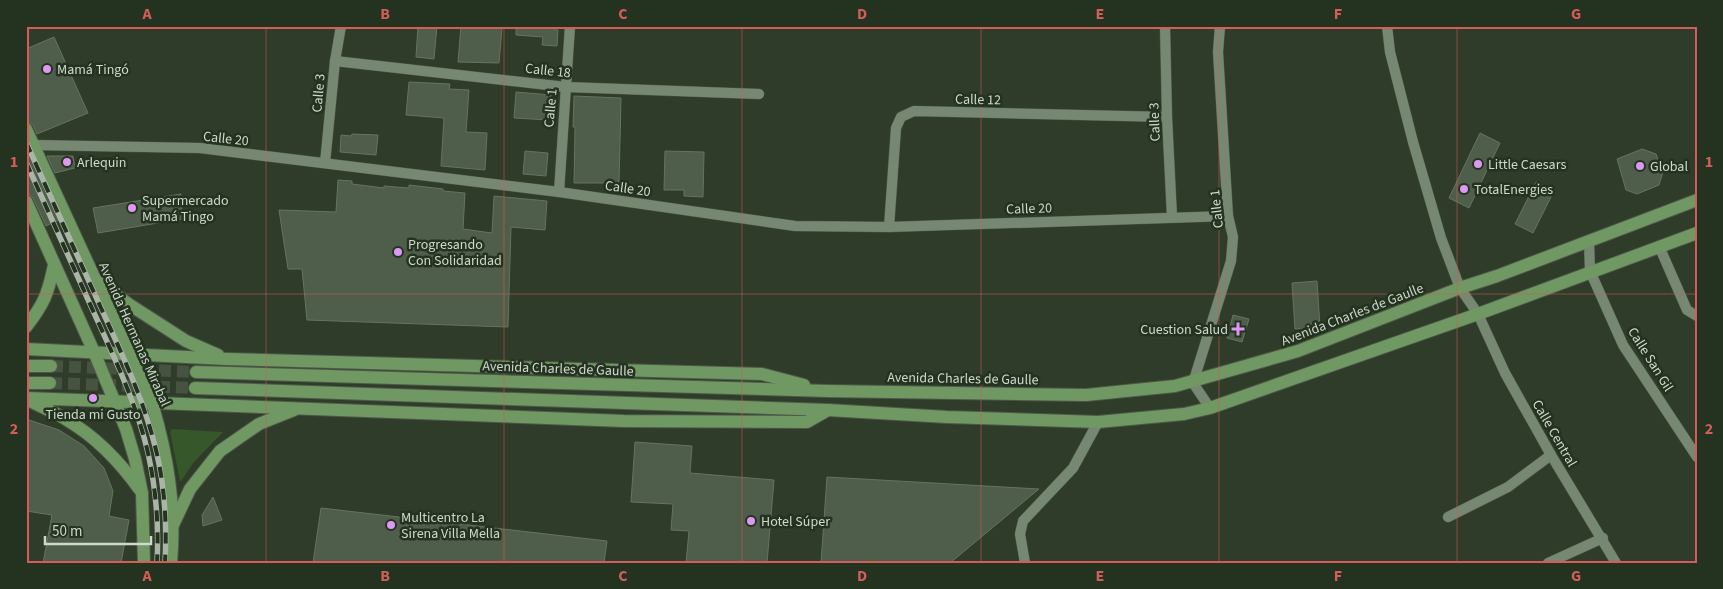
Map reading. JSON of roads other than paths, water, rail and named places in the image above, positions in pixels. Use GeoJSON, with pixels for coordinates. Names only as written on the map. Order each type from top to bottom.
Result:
{"type":"FeatureCollection","features":[{"type":"Feature","properties":{"kind":"main road","name":"Avenida Hermanas Mirabal"},"geometry":{"type":"LineString","coordinates":[[26,129],[30,146],[152,403],[161,433],[168,470],[173,525],[171,563]]}},
{"type":"Feature","properties":{"kind":"main road","name":"Avenida Charles de Gaulle"},"geometry":{"type":"LineString","coordinates":[[196,372],[828,391],[1086,395],[1175,386],[1193,383],[1298,351],[1460,288],[1697,200]]}},
{"type":"Feature","properties":{"kind":"main road"},"geometry":{"type":"LineString","coordinates":[[26,201],[116,402],[133,451],[142,493],[144,563]]}},
{"type":"Feature","properties":{"kind":"main road"},"geometry":{"type":"LineString","coordinates":[[195,388],[828,410],[947,417],[1098,422],[1184,414],[1210,408],[1478,314],[1697,233]]}},
{"type":"Feature","properties":{"kind":"main road"},"geometry":{"type":"LineString","coordinates":[[26,327],[41,308],[50,287],[54,265]]}},
{"type":"Feature","properties":{"kind":"main road"},"geometry":{"type":"LineString","coordinates":[[93,277],[130,305],[186,341],[227,359]]}},
{"type":"Feature","properties":{"kind":"main road"},"geometry":{"type":"LineString","coordinates":[[26,349],[227,359],[762,374],[828,391]]}},
{"type":"Feature","properties":{"kind":"main road"},"geometry":{"type":"LineString","coordinates":[[26,366],[51,366]]}},
{"type":"Feature","properties":{"kind":"main road"},"geometry":{"type":"LineString","coordinates":[[26,383],[50,383]]}},
{"type":"Feature","properties":{"kind":"main road"},"geometry":{"type":"LineString","coordinates":[[26,399],[624,421],[807,422],[828,410]]}},
{"type":"Feature","properties":{"kind":"main road"},"geometry":{"type":"LineString","coordinates":[[26,399],[67,420],[95,440],[123,466],[142,493]]}},
{"type":"Feature","properties":{"kind":"main road"},"geometry":{"type":"LineString","coordinates":[[173,525],[190,489],[220,451],[259,424],[298,409]]}},
{"type":"Feature","properties":{"kind":"street","name":"Calle 3"},"geometry":{"type":"LineString","coordinates":[[325,163],[340,26]]}},
{"type":"Feature","properties":{"kind":"street","name":"Calle 1"},"geometry":{"type":"LineString","coordinates":[[559,192],[570,26]]}},
{"type":"Feature","properties":{"kind":"street","name":"Calle 3"},"geometry":{"type":"LineString","coordinates":[[1165,26],[1172,217]]}},
{"type":"Feature","properties":{"kind":"street","name":"Calle 1"},"geometry":{"type":"LineString","coordinates":[[1193,383],[1231,261],[1232,237],[1228,216],[1218,52],[1220,26]]}},
{"type":"Feature","properties":{"kind":"street","name":"Calle Central"},"geometry":{"type":"LineString","coordinates":[[1387,26],[1390,52],[1413,142],[1441,238],[1460,288],[1478,314],[1505,374],[1616,563]]}},
{"type":"Feature","properties":{"kind":"street","name":"Calle 18"},"geometry":{"type":"LineString","coordinates":[[335,61],[566,87],[759,94]]}},
{"type":"Feature","properties":{"kind":"street","name":"Calle 12"},"geometry":{"type":"LineString","coordinates":[[888,228],[896,128],[901,117],[914,111],[1167,117]]}},
{"type":"Feature","properties":{"kind":"street","name":"Calle 20"},"geometry":{"type":"LineString","coordinates":[[30,146],[200,148],[559,192],[795,226],[888,228],[1228,216]]}},
{"type":"Feature","properties":{"kind":"street","name":"Calle San Gil"},"geometry":{"type":"LineString","coordinates":[[1589,241],[1590,271],[1623,345],[1697,457]]}},
{"type":"Feature","properties":{"kind":"street"},"geometry":{"type":"LineString","coordinates":[[1659,246],[1686,310],[1697,316]]}},
{"type":"Feature","properties":{"kind":"street"},"geometry":{"type":"LineString","coordinates":[[1193,383],[1210,408]]}},
{"type":"Feature","properties":{"kind":"street"},"geometry":{"type":"LineString","coordinates":[[1025,563],[1020,534],[1023,521],[1073,468],[1098,422]]}},
{"type":"Feature","properties":{"kind":"street"},"geometry":{"type":"LineString","coordinates":[[1448,517],[1508,487],[1551,455]]}},
{"type":"Feature","properties":{"kind":"street"},"geometry":{"type":"LineString","coordinates":[[1548,563],[1602,538]]}},
{"type":"Feature","properties":{"kind":"tunnel"},"geometry":{"type":"LineString","coordinates":[[51,366],[196,372]]}},
{"type":"Feature","properties":{"kind":"tunnel"},"geometry":{"type":"LineString","coordinates":[[50,383],[195,388]]}},
{"type":"Feature","properties":{"kind":"railway"},"geometry":{"type":"LineString","coordinates":[[26,142],[124,360],[139,395],[151,431],[163,492],[166,535],[165,563]]}},
{"type":"Feature","properties":{"kind":"railway"},"geometry":{"type":"LineString","coordinates":[[26,162],[115,359],[137,415],[148,453],[155,494],[157,563]]}},
{"type":"Feature","properties":{"kind":"place","name":"Mamá Tingó"},"geometry":{"type":"Point","coordinates":[47,69]}},
{"type":"Feature","properties":{"kind":"place","name":"Arlequin"},"geometry":{"type":"Point","coordinates":[67,162]}},
{"type":"Feature","properties":{"kind":"place","name":"Little Caesars"},"geometry":{"type":"Point","coordinates":[1478,164]}},
{"type":"Feature","properties":{"kind":"place","name":"Global"},"geometry":{"type":"Point","coordinates":[1640,166]}},
{"type":"Feature","properties":{"kind":"place","name":"TotalEnergies"},"geometry":{"type":"Point","coordinates":[1464,189]}},
{"type":"Feature","properties":{"kind":"place","name":"Supermercado Mamá Tingo"},"geometry":{"type":"Point","coordinates":[132,208]}},
{"type":"Feature","properties":{"kind":"place","name":"Progresando Con Solidaridad"},"geometry":{"type":"Point","coordinates":[398,252]}},
{"type":"Feature","properties":{"kind":"place","name":"Cuestion Salud"},"geometry":{"type":"Point","coordinates":[1238,329]}},
{"type":"Feature","properties":{"kind":"place","name":"Tienda mi Gusto"},"geometry":{"type":"Point","coordinates":[93,398]}},
{"type":"Feature","properties":{"kind":"place","name":"Hotel Súper"},"geometry":{"type":"Point","coordinates":[751,521]}},
{"type":"Feature","properties":{"kind":"place","name":"Multicentro La Sirena Villa Mella"},"geometry":{"type":"Point","coordinates":[391,525]}}]}
